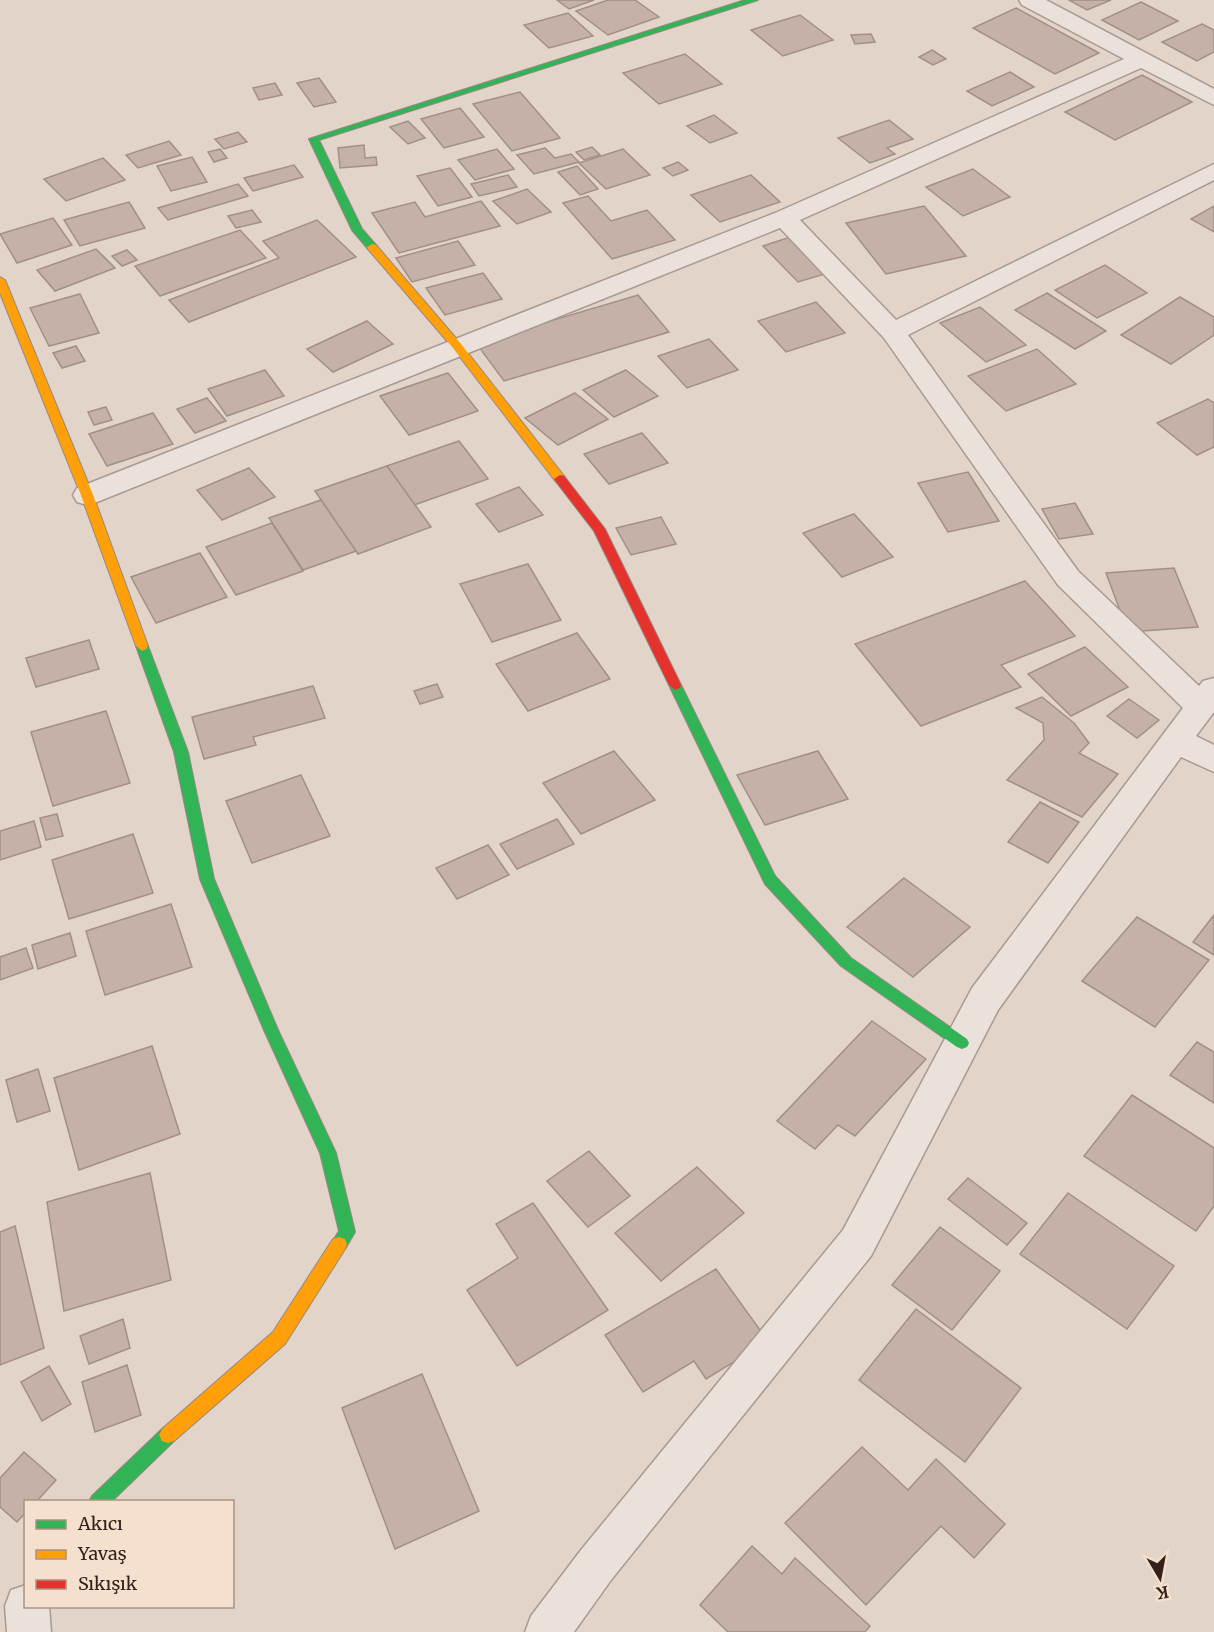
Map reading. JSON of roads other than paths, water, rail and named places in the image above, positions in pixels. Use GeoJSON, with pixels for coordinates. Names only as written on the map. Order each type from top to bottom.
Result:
{"type":"FeatureCollection","features":[{"type":"Feature","properties":{"kind":"street"},"geometry":{"type":"LineString","coordinates":[[754,0],[314,138],[357,230],[457,346],[599,529],[770,880],[846,962],[962,1043]]}},
{"type":"Feature","properties":{"kind":"street"},"geometry":{"type":"LineString","coordinates":[[1030,0],[1214,98]]}},
{"type":"Feature","properties":{"kind":"street"},"geometry":{"type":"LineString","coordinates":[[87,495],[457,346],[784,218],[1142,59]]}},
{"type":"Feature","properties":{"kind":"street"},"geometry":{"type":"LineString","coordinates":[[893,332],[1214,171]]}},
{"type":"Feature","properties":{"kind":"street"},"geometry":{"type":"LineString","coordinates":[[547,1632],[596,1565],[857,1243],[985,999],[1207,698],[1068,578],[893,332],[784,218]]}},
{"type":"Feature","properties":{"kind":"street"},"geometry":{"type":"LineString","coordinates":[[0,280],[87,495],[181,752],[207,879],[328,1153],[347,1232],[279,1338],[140,1460],[100,1500]]}},
{"type":"Feature","properties":{"kind":"street"},"geometry":{"type":"LineString","coordinates":[[1176,740],[1214,760]]}},
{"type":"Feature","properties":{"kind":"street"},"geometry":{"type":"LineString","coordinates":[[27,1608],[29,1632]]}}]}
